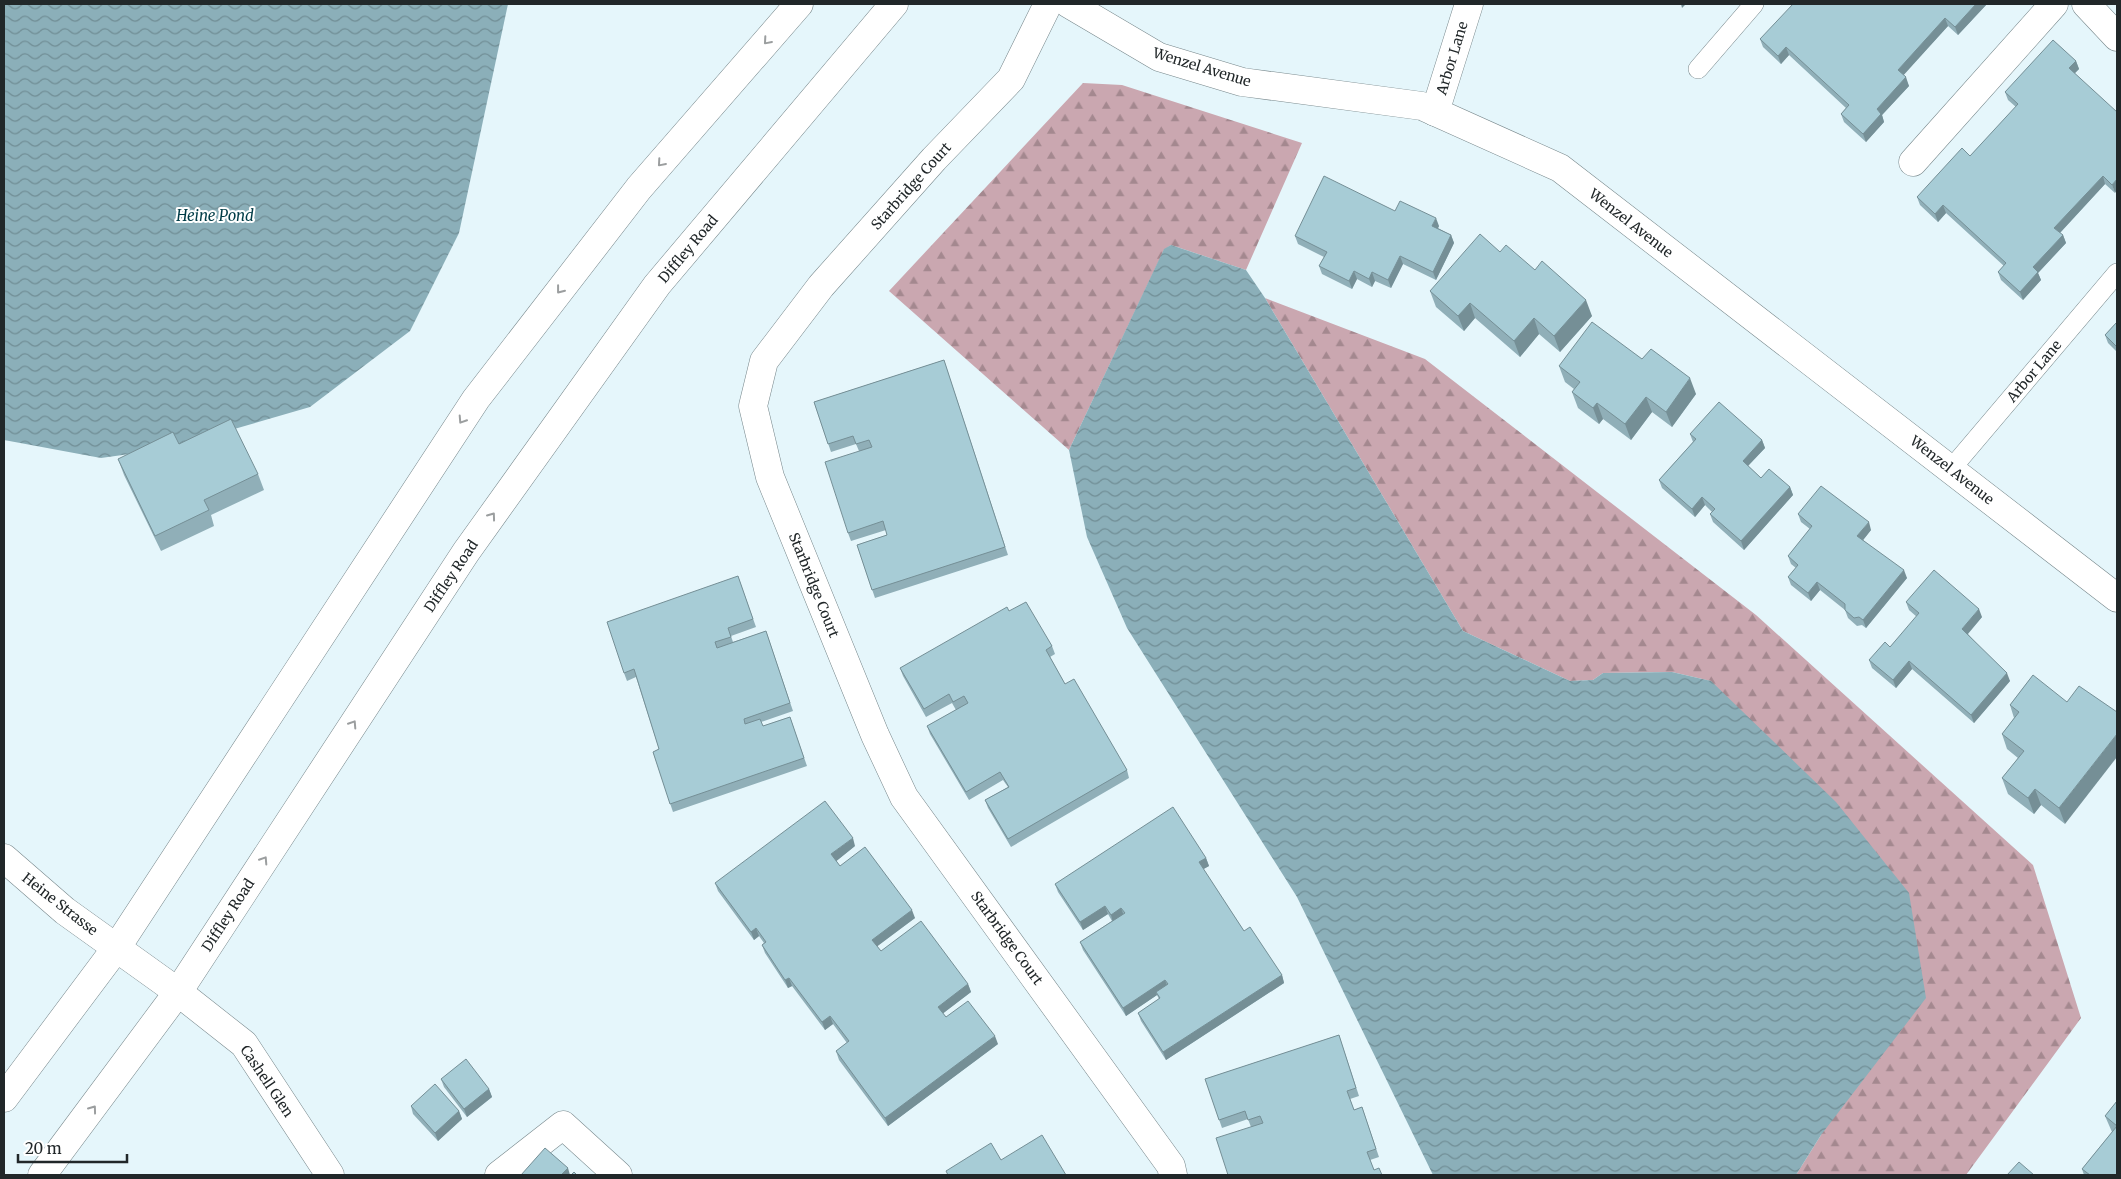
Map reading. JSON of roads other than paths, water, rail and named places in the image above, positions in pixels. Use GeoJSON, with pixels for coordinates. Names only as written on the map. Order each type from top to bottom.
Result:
{"type":"FeatureCollection","features":[{"type":"Feature","properties":{"kind":"street"},"geometry":{"type":"LineString","coordinates":[[4,1098],[117,947],[476,399],[639,188],[799,4]]}},
{"type":"Feature","properties":{"kind":"street","name":"Diffley Road"},"geometry":{"type":"LineString","coordinates":[[42,1175],[178,992],[466,552],[657,285],[894,4]]}},
{"type":"Feature","properties":{"kind":"street","name":"Starbridge Court"},"geometry":{"type":"LineString","coordinates":[[1048,4],[1011,79],[934,159],[821,286],[764,361],[753,406],[770,478],[875,734],[904,797],[1171,1166],[1173,1175]]}},
{"type":"Feature","properties":{"kind":"street","name":"Wenzel Avenue"},"geometry":{"type":"LineString","coordinates":[[1069,4],[1159,57],[1242,82],[1422,106],[1560,168],[2117,598]]}},
{"type":"Feature","properties":{"kind":"street","name":"Arbor Lane"},"geometry":{"type":"LineString","coordinates":[[1436,112],[1469,4]]}},
{"type":"Feature","properties":{"kind":"street"},"geometry":{"type":"LineString","coordinates":[[1913,162],[2054,4]]}},
{"type":"Feature","properties":{"kind":"street"},"geometry":{"type":"LineString","coordinates":[[2086,4],[2117,37]]}},
{"type":"Feature","properties":{"kind":"street","name":"Heine Strasse"},"geometry":{"type":"LineString","coordinates":[[4,858],[65,911],[117,947]]}},
{"type":"Feature","properties":{"kind":"street","name":"Cashell Glen"},"geometry":{"type":"LineString","coordinates":[[117,947],[244,1044],[330,1175]]}},
{"type":"Feature","properties":{"kind":"street"},"geometry":{"type":"LineString","coordinates":[[499,1175],[562,1125],[618,1175]]}},
{"type":"Feature","properties":{"kind":"lane"},"geometry":{"type":"LineString","coordinates":[[1698,69],[1754,4]]}},
{"type":"Feature","properties":{"kind":"lane","name":"Arbor Lane"},"geometry":{"type":"LineString","coordinates":[[1951,469],[2117,273]]}},
{"type":"Feature","properties":{"kind":"water","name":"Heine Pond"},"geometry":{"type":"Polygon","coordinates":[[[4,4],[508,4],[459,233],[410,331],[310,407],[165,449],[101,458],[4,440],[4,4]]]}},
{"type":"Feature","properties":{"kind":"water"},"geometry":{"type":"Polygon","coordinates":[[[1171,245],[1246,270],[1265,298],[1463,631],[1570,681],[1593,680],[1603,673],[1672,672],[1711,681],[1836,802],[1909,893],[1926,998],[1821,1135],[1796,1175],[1433,1175],[1297,897],[1127,628],[1087,537],[1069,450],[1164,249],[1171,245]]]}}]}
